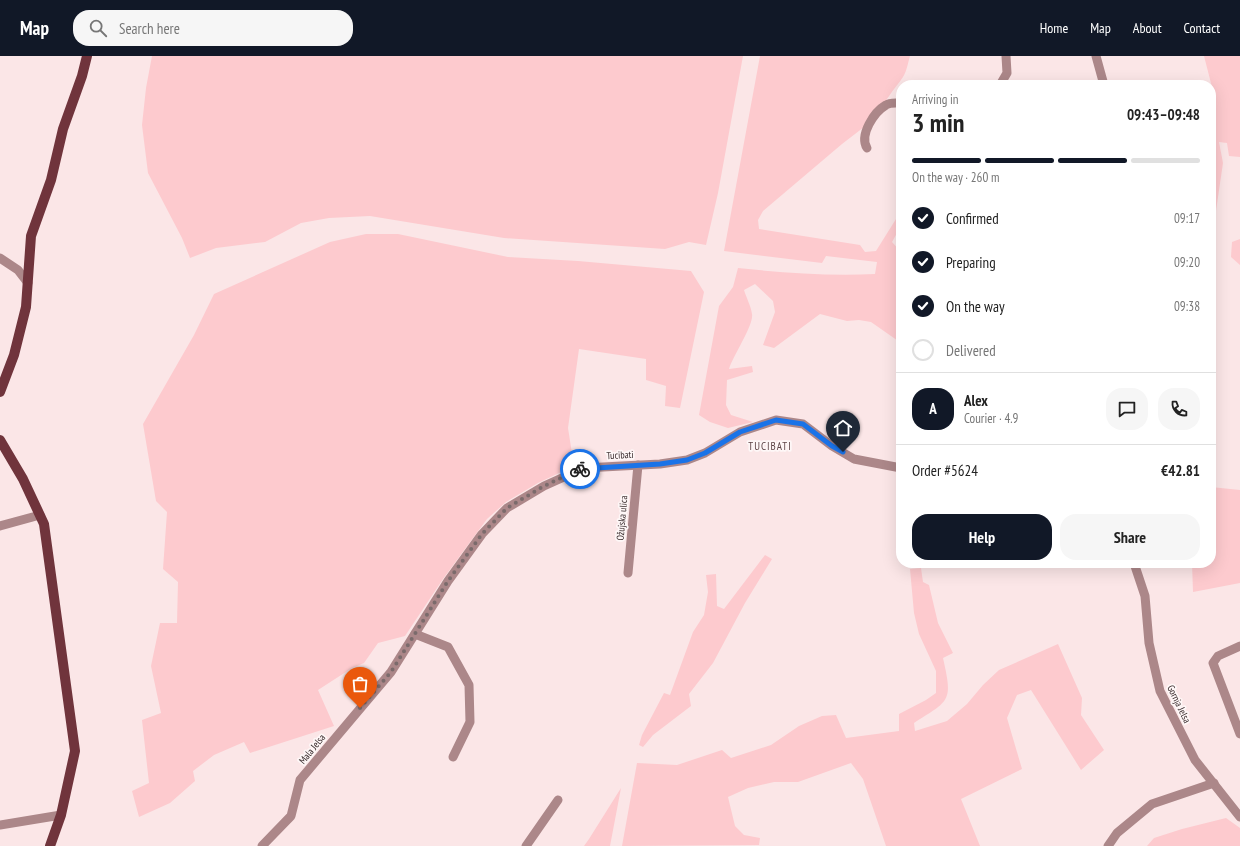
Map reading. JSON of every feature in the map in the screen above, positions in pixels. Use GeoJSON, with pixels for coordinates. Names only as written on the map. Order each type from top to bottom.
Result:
{"type":"FeatureCollection","features":[{"type":"Feature","properties":{"kind":"main road"},"geometry":{"type":"LineString","coordinates":[[0,392],[16,348],[26,307],[31,236],[51,180],[63,129],[82,76],[86,56]]}},
{"type":"Feature","properties":{"kind":"main road"},"geometry":{"type":"LineString","coordinates":[[0,440],[24,479],[44,524],[75,751],[61,815],[50,846]]}},
{"type":"Feature","properties":{"kind":"street"},"geometry":{"type":"LineString","coordinates":[[1003,80],[1007,73],[1006,56]]}},
{"type":"Feature","properties":{"kind":"street"},"geometry":{"type":"LineString","coordinates":[[1096,56],[1103,80]]}},
{"type":"Feature","properties":{"kind":"street"},"geometry":{"type":"LineString","coordinates":[[867,148],[864,144],[864,138],[874,115],[886,104],[896,104]]}},
{"type":"Feature","properties":{"kind":"street"},"geometry":{"type":"LineString","coordinates":[[0,258],[18,270],[28,283]]}},
{"type":"Feature","properties":{"kind":"street","name":"Tucibati"},"geometry":{"type":"LineString","coordinates":[[391,672],[448,581],[482,534],[507,508],[544,486],[584,468],[687,460],[705,453],[740,432],[776,420],[803,424],[832,446],[854,459],[896,467]]}},
{"type":"Feature","properties":{"kind":"street","name":"Ožujska ulica"},"geometry":{"type":"LineString","coordinates":[[628,573],[638,465]]}},
{"type":"Feature","properties":{"kind":"street"},"geometry":{"type":"LineString","coordinates":[[0,526],[40,515]]}},
{"type":"Feature","properties":{"kind":"street","name":"Gornja Jelsa"},"geometry":{"type":"LineString","coordinates":[[1136,568],[1144,596],[1149,643],[1160,691],[1196,760],[1240,815]]}},
{"type":"Feature","properties":{"kind":"street"},"geometry":{"type":"LineString","coordinates":[[415,634],[448,647],[469,685],[470,722],[453,757]]}},
{"type":"Feature","properties":{"kind":"street"},"geometry":{"type":"LineString","coordinates":[[1240,646],[1218,656],[1213,663],[1240,734]]}},
{"type":"Feature","properties":{"kind":"street","name":"Mala Jelsa"},"geometry":{"type":"LineString","coordinates":[[262,846],[291,816],[300,780],[391,672]]}},
{"type":"Feature","properties":{"kind":"street"},"geometry":{"type":"LineString","coordinates":[[1108,846],[1117,833],[1152,804],[1214,783]]}},
{"type":"Feature","properties":{"kind":"street"},"geometry":{"type":"LineString","coordinates":[[526,846],[558,800]]}},
{"type":"Feature","properties":{"kind":"street"},"geometry":{"type":"LineString","coordinates":[[0,826],[61,815]]}},
{"type":"Feature","properties":{"kind":"shaded area"},"geometry":{"type":"Polygon","coordinates":[[[152,56],[743,56],[718,193],[706,245],[689,242],[665,249],[504,238],[370,216],[329,218],[301,223],[265,242],[216,248],[190,258],[182,238],[148,173],[142,125],[146,88],[152,56]]]}},
{"type":"Feature","properties":{"kind":"shaded area"},"geometry":{"type":"Polygon","coordinates":[[[760,56],[910,56],[904,75],[900,80],[896,80],[896,86],[887,99],[881,114],[842,144],[763,211],[758,220],[759,229],[860,245],[865,252],[876,251],[896,219],[896,235],[892,242],[896,246],[896,340],[871,322],[859,320],[847,321],[820,314],[774,348],[763,345],[775,312],[773,301],[755,284],[744,290],[752,314],[752,319],[747,333],[729,369],[752,366],[753,372],[727,380],[726,405],[731,415],[753,422],[728,428],[710,422],[699,415],[719,306],[733,287],[738,268],[806,274],[875,274],[877,262],[826,256],[822,263],[724,251],[760,56]]]}},
{"type":"Feature","properties":{"kind":"shaded area"},"geometry":{"type":"Polygon","coordinates":[[[1204,56],[1240,56],[1240,157],[1229,156],[1227,143],[1219,142],[1223,163],[1216,211],[1216,80],[1210,80],[1204,56]]]}},
{"type":"Feature","properties":{"kind":"shaded area"},"geometry":{"type":"Polygon","coordinates":[[[366,234],[398,234],[508,257],[578,261],[691,271],[704,292],[680,408],[665,406],[666,386],[646,380],[646,359],[579,349],[568,428],[574,466],[538,483],[506,502],[487,519],[443,579],[405,636],[378,643],[364,663],[352,668],[318,690],[334,726],[250,753],[244,742],[214,755],[193,771],[195,781],[170,803],[139,817],[132,791],[149,783],[142,720],[161,713],[151,666],[160,623],[177,623],[178,582],[163,569],[167,512],[156,501],[143,424],[194,335],[214,294],[330,242],[366,234]]]}},
{"type":"Feature","properties":{"kind":"shaded area"},"geometry":{"type":"Polygon","coordinates":[[[1240,239],[1240,265],[1231,257],[1232,242],[1240,239]]]}},
{"type":"Feature","properties":{"kind":"shaded area"},"geometry":{"type":"Polygon","coordinates":[[[1216,488],[1240,490],[1240,583],[1193,592],[1192,568],[1216,568],[1216,488]]]}},
{"type":"Feature","properties":{"kind":"shaded area"},"geometry":{"type":"Polygon","coordinates":[[[765,555],[772,559],[745,603],[713,663],[689,694],[691,706],[653,735],[643,747],[639,745],[642,735],[664,693],[670,695],[693,632],[704,615],[708,592],[706,575],[716,574],[717,606],[724,609],[765,555]]]}},
{"type":"Feature","properties":{"kind":"shaded area"},"geometry":{"type":"Polygon","coordinates":[[[921,568],[923,582],[929,585],[938,623],[953,653],[943,658],[948,683],[946,698],[942,704],[914,723],[915,731],[947,721],[967,704],[983,685],[999,670],[1058,644],[1082,698],[1081,715],[1104,750],[1081,770],[1031,690],[1017,695],[1007,718],[1022,769],[961,799],[980,846],[886,846],[863,779],[851,763],[798,782],[774,782],[748,788],[728,797],[735,826],[744,835],[760,838],[759,845],[622,846],[637,763],[677,765],[722,750],[731,758],[771,745],[799,726],[822,716],[836,715],[846,738],[899,731],[899,714],[936,693],[936,671],[919,634],[914,613],[910,569],[921,568]]]}},
{"type":"Feature","properties":{"kind":"shaded area"},"geometry":{"type":"Polygon","coordinates":[[[621,788],[610,846],[584,846],[589,839],[621,788]]]}},
{"type":"Feature","properties":{"kind":"shaded area"},"geometry":{"type":"Polygon","coordinates":[[[1226,818],[1240,828],[1240,846],[1147,846],[1154,838],[1226,818]]]}},
{"type":"Feature","properties":{"kind":"way so far"},"geometry":{"type":"LineString","coordinates":[[360,708],[391,672],[448,581],[482,534],[507,508],[544,486],[580,469]]}},
{"type":"Feature","properties":{"kind":"district","name":"TUCIBATI"},"geometry":{"type":"Point","coordinates":[770,446]}},
{"type":"Feature","properties":{"kind":"route"},"geometry":{"type":"LineString","coordinates":[[580,469],[660,464],[687,460],[705,453],[731,439],[740,432],[776,420],[803,424],[832,446],[843,452]]}}]}
